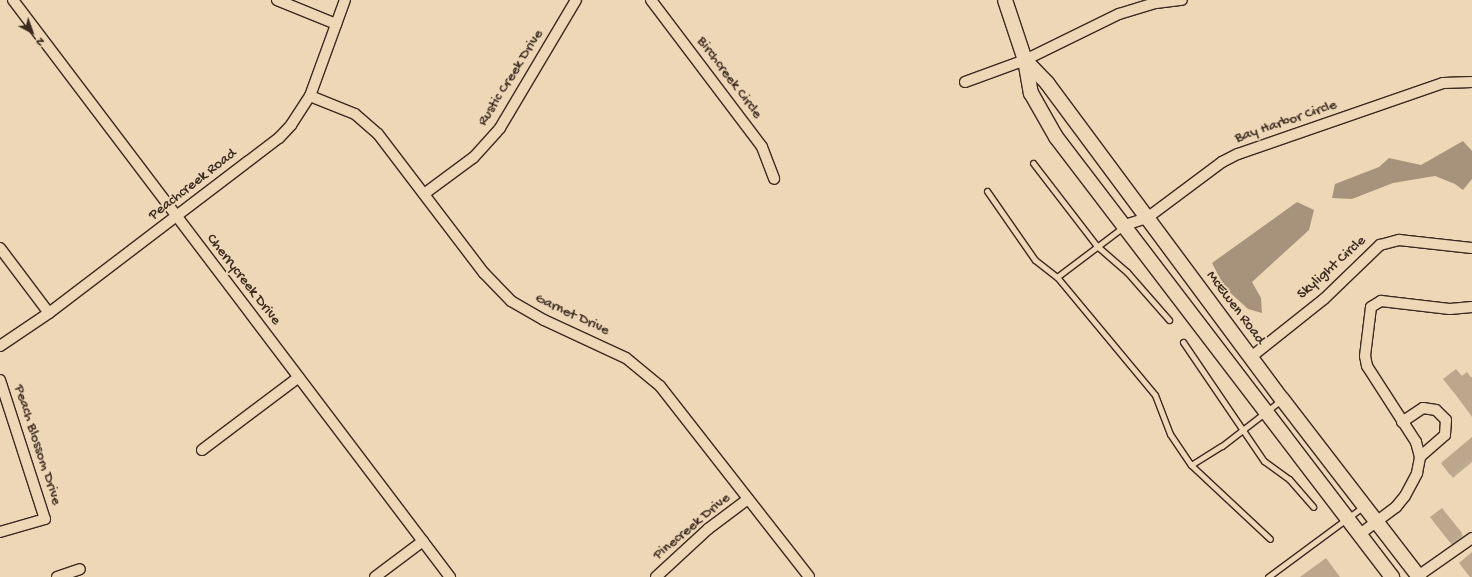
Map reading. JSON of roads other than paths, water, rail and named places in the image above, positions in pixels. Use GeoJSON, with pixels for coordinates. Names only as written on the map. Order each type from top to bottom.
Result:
{"type":"FeatureCollection","features":[{"type":"Feature","properties":{"kind":"street","name":"Cherrycreek Drive"},"geometry":{"type":"LineString","coordinates":[[13,0],[450,577]]}},
{"type":"Feature","properties":{"kind":"street"},"geometry":{"type":"LineString","coordinates":[[277,0],[336,24]]}},
{"type":"Feature","properties":{"kind":"street","name":"Peachcreek Road"},"geometry":{"type":"LineString","coordinates":[[0,346],[49,313],[177,218],[279,138],[298,116],[310,96],[345,0]]}},
{"type":"Feature","properties":{"kind":"street","name":"Rustic Creek Drive"},"geometry":{"type":"LineString","coordinates":[[424,194],[474,157],[500,128],[576,0]]}},
{"type":"Feature","properties":{"kind":"street","name":"Birchcreek Circle"},"geometry":{"type":"LineString","coordinates":[[651,0],[762,147],[774,179]]}},
{"type":"Feature","properties":{"kind":"street","name":"McEwen Road"},"geometry":{"type":"LineString","coordinates":[[1005,0],[1025,60],[1031,93],[1056,137],[1125,225],[1392,577]]}},
{"type":"Feature","properties":{"kind":"street"},"geometry":{"type":"LineString","coordinates":[[965,82],[1025,60],[1119,14],[1156,3],[1182,0]]}},
{"type":"Feature","properties":{"kind":"street","name":"McEwen Road"},"geometry":{"type":"LineString","coordinates":[[1025,60],[1047,84],[1282,399],[1419,576]]}},
{"type":"Feature","properties":{"kind":"street","name":"Bay Harbor Circle"},"geometry":{"type":"LineString","coordinates":[[1125,225],[1147,218],[1222,162],[1238,154],[1443,83],[1472,82]]}},
{"type":"Feature","properties":{"kind":"street","name":"Garnet Drive"},"geometry":{"type":"LineString","coordinates":[[310,96],[342,107],[368,123],[484,273],[511,301],[544,320],[626,358],[660,386],[809,577]]}},
{"type":"Feature","properties":{"kind":"street","name":"Skylight Circle"},"geometry":{"type":"LineString","coordinates":[[1251,357],[1324,299],[1380,245],[1399,240],[1472,248]]}},
{"type":"Feature","properties":{"kind":"street"},"geometry":{"type":"LineString","coordinates":[[0,248],[49,313]]}},
{"type":"Feature","properties":{"kind":"street"},"geometry":{"type":"LineString","coordinates":[[1360,534],[1377,522],[1405,496],[1417,473],[1420,457],[1416,442],[1367,366],[1365,351],[1371,306],[1381,301],[1450,309],[1472,307]]}},
{"type":"Feature","properties":{"kind":"street"},"geometry":{"type":"LineString","coordinates":[[202,450],[299,377]]}},
{"type":"Feature","properties":{"kind":"street","name":"Peach Blossom Drive"},"geometry":{"type":"LineString","coordinates":[[0,380],[45,519],[0,532]]}},
{"type":"Feature","properties":{"kind":"street"},"geometry":{"type":"LineString","coordinates":[[1402,422],[1423,408],[1436,410],[1446,420],[1445,435],[1420,457]]}},
{"type":"Feature","properties":{"kind":"street","name":"Pinecreek Drive"},"geometry":{"type":"LineString","coordinates":[[656,577],[708,529],[748,500]]}},
{"type":"Feature","properties":{"kind":"street"},"geometry":{"type":"LineString","coordinates":[[1419,576],[1472,538]]}},
{"type":"Feature","properties":{"kind":"street"},"geometry":{"type":"LineString","coordinates":[[375,577],[423,541]]}},
{"type":"Feature","properties":{"kind":"street"},"geometry":{"type":"LineString","coordinates":[[63,576],[80,569]]}},
{"type":"Feature","properties":{"kind":"lane"},"geometry":{"type":"LineString","coordinates":[[1033,163],[1097,246],[1127,272],[1169,320]]}},
{"type":"Feature","properties":{"kind":"lane"},"geometry":{"type":"LineString","coordinates":[[987,191],[1035,260],[1057,277],[1155,395],[1170,434],[1191,465],[1270,539]]}},
{"type":"Feature","properties":{"kind":"lane"},"geometry":{"type":"LineString","coordinates":[[1057,277],[1125,225]]}},
{"type":"Feature","properties":{"kind":"lane"},"geometry":{"type":"LineString","coordinates":[[1183,342],[1264,461],[1289,479],[1313,507]]}},
{"type":"Feature","properties":{"kind":"lane"},"geometry":{"type":"LineString","coordinates":[[1191,465],[1222,446],[1242,428],[1282,399]]}},
{"type":"Feature","properties":{"kind":"lane"},"geometry":{"type":"LineString","coordinates":[[1268,577],[1365,505]]}}]}
